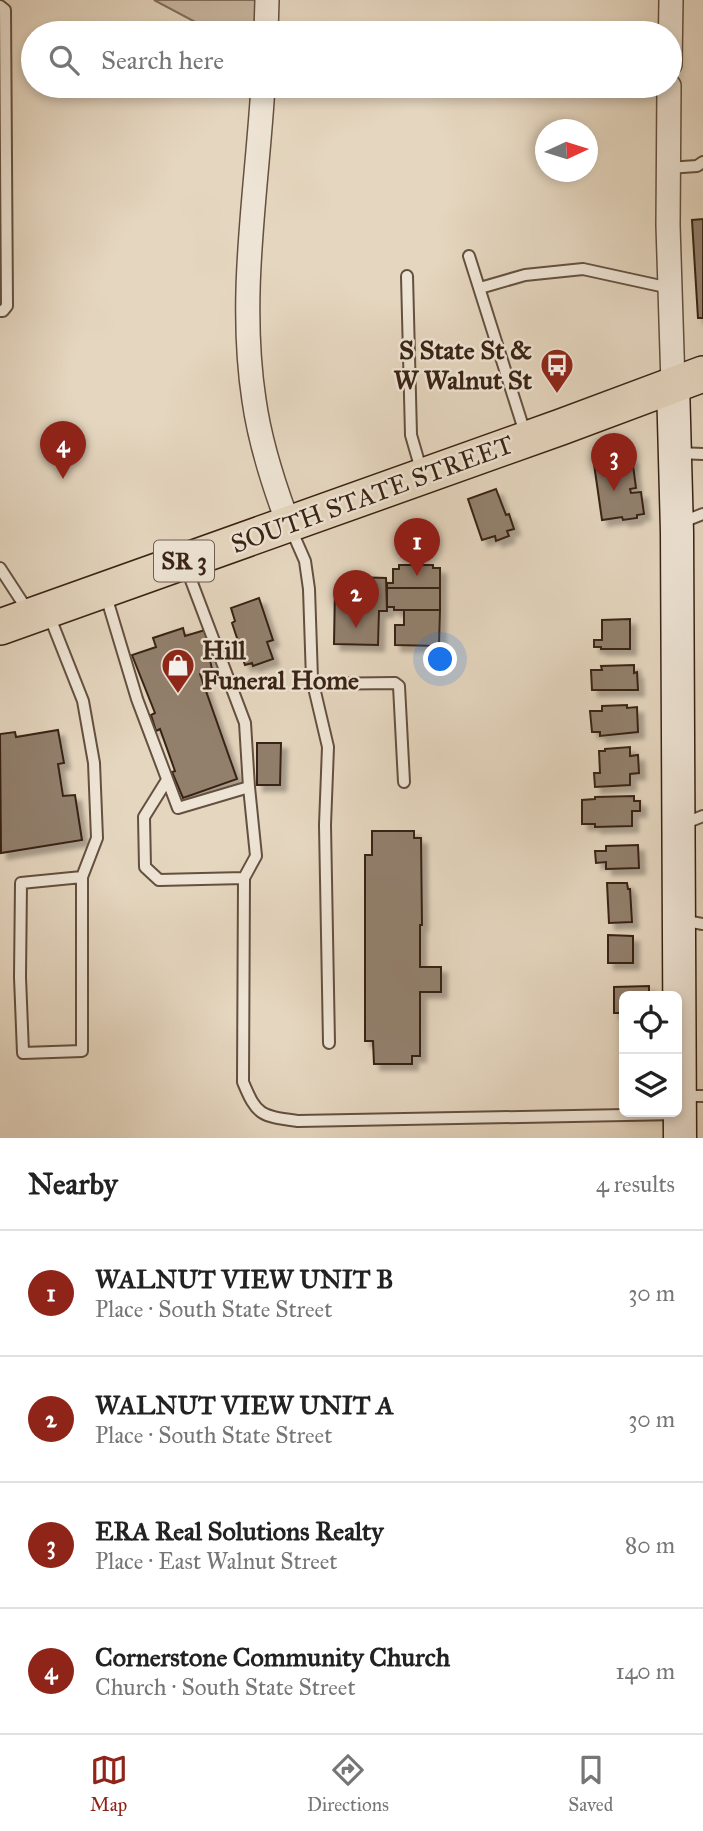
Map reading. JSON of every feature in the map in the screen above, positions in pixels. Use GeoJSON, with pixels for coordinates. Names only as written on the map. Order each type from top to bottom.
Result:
{"type":"FeatureCollection","features":[{"type":"Feature","properties":{"kind":"main road","name":"SOUTH STATE STREET"},"geometry":{"type":"LineString","coordinates":[[26,618],[688,379]]}},
{"type":"Feature","properties":{"kind":"main road"},"geometry":{"type":"LineString","coordinates":[[686,1111],[691,922],[688,379]]}},
{"type":"Feature","properties":{"kind":"street"},"geometry":{"type":"LineString","coordinates":[[266,21],[267,0]]}},
{"type":"Feature","properties":{"kind":"street"},"geometry":{"type":"LineString","coordinates":[[671,0],[671,21]]}},
{"type":"Feature","properties":{"kind":"street"},"geometry":{"type":"LineString","coordinates":[[262,98],[247,320],[254,400],[270,473],[288,523]]}},
{"type":"Feature","properties":{"kind":"street"},"geometry":{"type":"LineString","coordinates":[[670,98],[670,288],[688,379]]}},
{"type":"Feature","properties":{"kind":"lane"},"geometry":{"type":"LineString","coordinates":[[0,6],[5,10],[7,279],[7,306],[0,312]]}},
{"type":"Feature","properties":{"kind":"lane"},"geometry":{"type":"LineString","coordinates":[[668,168],[701,166]]}},
{"type":"Feature","properties":{"kind":"lane"},"geometry":{"type":"LineString","coordinates":[[469,256],[527,439]]}},
{"type":"Feature","properties":{"kind":"lane"},"geometry":{"type":"LineString","coordinates":[[480,288],[525,275],[583,269],[670,288]]}},
{"type":"Feature","properties":{"kind":"lane"},"geometry":{"type":"LineString","coordinates":[[407,276],[411,435],[422,476]]}},
{"type":"Feature","properties":{"kind":"lane"},"geometry":{"type":"LineString","coordinates":[[288,523],[305,561],[309,589],[313,684],[328,747],[325,825],[328,1044]]}},
{"type":"Feature","properties":{"kind":"lane"},"geometry":{"type":"LineString","coordinates":[[184,561],[245,723],[256,856],[244,878],[243,1082],[254,1107],[272,1118],[311,1121],[686,1111]]}},
{"type":"Feature","properties":{"kind":"lane"},"geometry":{"type":"LineString","coordinates":[[0,568],[26,618],[83,701],[94,763],[97,838],[82,877],[82,1051],[23,1054],[21,883],[82,877]]}},
{"type":"Feature","properties":{"kind":"lane"},"geometry":{"type":"LineString","coordinates":[[105,590],[134,687],[178,808],[249,787]]}},
{"type":"Feature","properties":{"kind":"lane"},"geometry":{"type":"LineString","coordinates":[[313,684],[395,683],[399,686],[404,782]]}},
{"type":"Feature","properties":{"kind":"lane"},"geometry":{"type":"LineString","coordinates":[[167,780],[144,817],[145,867],[159,880],[244,878]]}},
{"type":"Feature","properties":{"kind":"shaded area"},"geometry":{"type":"Polygon","coordinates":[[[154,0],[267,0],[266,21],[193,21],[154,0]]]}},
{"type":"Feature","properties":{"kind":"building"},"geometry":{"type":"Polygon","coordinates":[[[703,219],[703,318],[698,318],[692,220],[703,219]]]}},
{"type":"Feature","properties":{"kind":"building"},"geometry":{"type":"Polygon","coordinates":[[[632,458],[636,488],[630,489],[631,493],[641,492],[644,514],[623,520],[622,517],[602,520],[594,464],[632,458]]]}},
{"type":"Feature","properties":{"kind":"building"},"geometry":{"type":"Polygon","coordinates":[[[496,489],[514,529],[507,531],[509,536],[496,541],[495,536],[482,540],[468,499],[496,489]]]}},
{"type":"Feature","properties":{"kind":"building"},"geometry":{"type":"Polygon","coordinates":[[[399,565],[433,565],[433,568],[440,568],[440,588],[387,588],[387,583],[393,583],[393,569],[399,569],[399,565]]]}},
{"type":"Feature","properties":{"kind":"building"},"geometry":{"type":"Polygon","coordinates":[[[354,577],[386,578],[387,611],[379,611],[378,645],[334,644],[335,587],[354,587],[354,577]]]}},
{"type":"Feature","properties":{"kind":"building"},"geometry":{"type":"Polygon","coordinates":[[[387,588],[440,588],[440,610],[394,610],[394,607],[387,607],[387,588]]]}},
{"type":"Feature","properties":{"kind":"building"},"geometry":{"type":"Polygon","coordinates":[[[259,598],[273,640],[267,642],[273,659],[253,666],[252,663],[245,665],[239,647],[244,645],[242,640],[238,641],[232,623],[235,621],[231,608],[259,598]]]}},
{"type":"Feature","properties":{"kind":"building"},"geometry":{"type":"Polygon","coordinates":[[[404,610],[440,610],[439,646],[395,645],[395,625],[404,625],[404,610]]]}},
{"type":"Feature","properties":{"kind":"building"},"geometry":{"type":"Polygon","coordinates":[[[630,619],[630,649],[594,647],[594,640],[602,640],[602,620],[630,619]]]}},
{"type":"Feature","properties":{"kind":"building","name":"Hill Funeral Home"},"geometry":{"type":"Polygon","coordinates":[[[183,628],[185,636],[205,630],[213,655],[209,656],[212,669],[200,674],[237,779],[183,798],[172,772],[175,771],[160,729],[156,731],[151,715],[155,713],[132,655],[156,647],[153,638],[183,628]]]}},
{"type":"Feature","properties":{"kind":"building"},"geometry":{"type":"Polygon","coordinates":[[[634,665],[638,690],[592,690],[591,670],[602,670],[601,666],[634,665]]]}},
{"type":"Feature","properties":{"kind":"building"},"geometry":{"type":"Polygon","coordinates":[[[627,705],[627,708],[637,707],[638,732],[600,736],[600,732],[592,732],[590,711],[602,711],[602,706],[627,705]]]}},
{"type":"Feature","properties":{"kind":"building"},"geometry":{"type":"Polygon","coordinates":[[[58,730],[64,763],[58,764],[63,796],[75,795],[82,840],[1,853],[0,734],[15,732],[16,737],[58,730]]]}},
{"type":"Feature","properties":{"kind":"building"},"geometry":{"type":"Polygon","coordinates":[[[257,743],[281,743],[280,785],[257,785],[257,743]]]}},
{"type":"Feature","properties":{"kind":"building"},"geometry":{"type":"Polygon","coordinates":[[[630,747],[630,756],[638,755],[639,773],[630,774],[630,785],[595,787],[594,773],[600,773],[599,751],[630,747]]]}},
{"type":"Feature","properties":{"kind":"building"},"geometry":{"type":"Polygon","coordinates":[[[634,796],[634,801],[640,801],[640,811],[632,811],[632,826],[595,827],[595,824],[582,824],[582,800],[634,796]]]}},
{"type":"Feature","properties":{"kind":"building"},"geometry":{"type":"Polygon","coordinates":[[[372,831],[414,831],[414,838],[421,838],[420,967],[441,967],[441,992],[420,992],[420,1056],[412,1056],[412,1064],[374,1064],[373,1041],[365,1041],[365,855],[372,855],[372,831]]]}},
{"type":"Feature","properties":{"kind":"building"},"geometry":{"type":"Polygon","coordinates":[[[638,845],[639,868],[606,869],[606,862],[596,863],[595,851],[606,851],[606,846],[638,845]]]}},
{"type":"Feature","properties":{"kind":"building"},"geometry":{"type":"Polygon","coordinates":[[[607,883],[627,883],[630,889],[632,922],[609,923],[607,883]]]}},
{"type":"Feature","properties":{"kind":"building"},"geometry":{"type":"Polygon","coordinates":[[[608,935],[633,936],[633,963],[608,963],[608,935]]]}},
{"type":"Feature","properties":{"kind":"building"},"geometry":{"type":"Polygon","coordinates":[[[649,986],[649,991],[619,991],[619,1013],[614,1013],[614,987],[649,986]]]}},
{"type":"Feature","properties":{"kind":"place","name":"S State St & W Walnut St"},"geometry":{"type":"Point","coordinates":[557,395]}},
{"type":"Feature","properties":{"kind":"place","name":"Cornerstone Community Church"},"geometry":{"type":"Point","coordinates":[63,479]}},
{"type":"Feature","properties":{"kind":"place","name":"ERA Real Solutions Realty"},"geometry":{"type":"Point","coordinates":[614,491]}},
{"type":"Feature","properties":{"kind":"place","name":"WALNUT VIEW UNIT B"},"geometry":{"type":"Point","coordinates":[417,576]}},
{"type":"Feature","properties":{"kind":"place","name":"WALNUT VIEW UNIT A"},"geometry":{"type":"Point","coordinates":[356,628]}},
{"type":"Feature","properties":{"kind":"place","name":"Hill Funeral Home"},"geometry":{"type":"Point","coordinates":[178,695]}}]}
